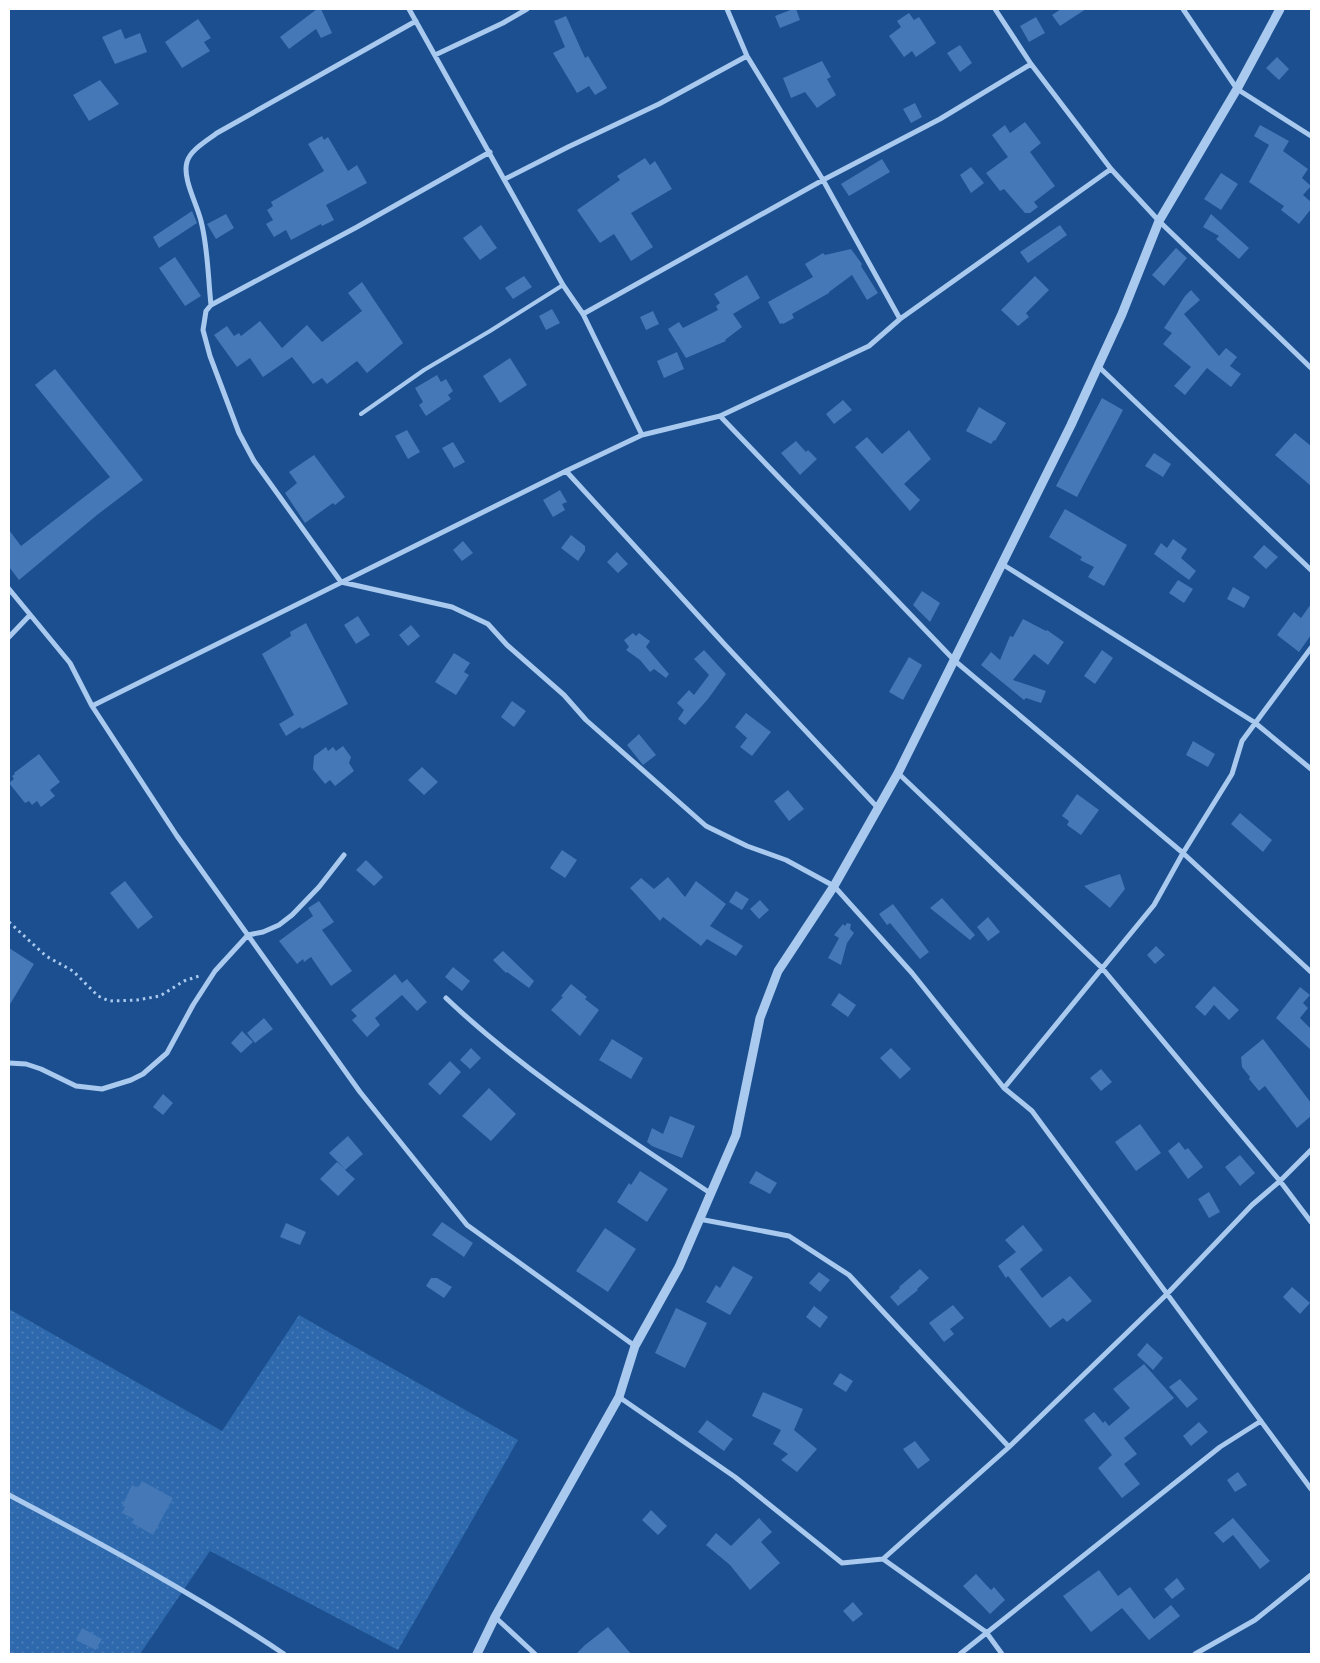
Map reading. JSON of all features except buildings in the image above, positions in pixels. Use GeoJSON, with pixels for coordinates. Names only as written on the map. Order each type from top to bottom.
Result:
{"type":"FeatureCollection","features":[{"type":"Feature","properties":{"kind":"street"},"geometry":{"type":"LineString","coordinates":[[409,9],[563,285],[583,314],[642,435]]}},
{"type":"Feature","properties":{"kind":"street"},"geometry":{"type":"LineString","coordinates":[[435,55],[503,23],[527,9]]}},
{"type":"Feature","properties":{"kind":"street"},"geometry":{"type":"LineString","coordinates":[[727,9],[747,56],[823,180],[900,319]]}},
{"type":"Feature","properties":{"kind":"street"},"geometry":{"type":"LineString","coordinates":[[994,9],[1031,64],[1111,169],[1159,221],[1311,368]]}},
{"type":"Feature","properties":{"kind":"street"},"geometry":{"type":"LineString","coordinates":[[1183,9],[1237,89],[1311,136]]}},
{"type":"Feature","properties":{"kind":"street"},"geometry":{"type":"LineString","coordinates":[[478,1654],[495,1617],[619,1397],[635,1346],[679,1266],[736,1135],[760,1018],[778,971],[834,886],[898,773],[1071,425],[1122,314],[1159,221],[1237,89],[1280,9]]}},
{"type":"Feature","properties":{"kind":"street"},"geometry":{"type":"LineString","coordinates":[[211,305],[206,250],[201,221],[185,172],[187,160],[192,153],[217,133],[416,22]]}},
{"type":"Feature","properties":{"kind":"street"},"geometry":{"type":"LineString","coordinates":[[505,179],[659,104],[747,56]]}},
{"type":"Feature","properties":{"kind":"street"},"geometry":{"type":"LineString","coordinates":[[583,314],[823,180],[940,119],[1031,64]]}},
{"type":"Feature","properties":{"kind":"street"},"geometry":{"type":"LineString","coordinates":[[490,152],[357,227],[211,305],[206,311],[203,330],[210,356],[239,433],[254,461],[341,582],[452,607],[488,624],[507,645],[564,695],[586,720],[706,826],[747,846],[786,860],[834,886],[912,973],[1004,1088],[1032,1111],[1311,1489]]}},
{"type":"Feature","properties":{"kind":"street"},"geometry":{"type":"LineString","coordinates":[[92,706],[642,435],[720,416],[869,346],[900,319],[1111,169]]}},
{"type":"Feature","properties":{"kind":"street"},"geometry":{"type":"LineString","coordinates":[[1098,366],[1311,570]]}},
{"type":"Feature","properties":{"kind":"street"},"geometry":{"type":"LineString","coordinates":[[720,416],[954,660],[1183,853],[1311,972]]}},
{"type":"Feature","properties":{"kind":"street"},"geometry":{"type":"LineString","coordinates":[[566,471],[878,808]]}},
{"type":"Feature","properties":{"kind":"street"},"geometry":{"type":"LineString","coordinates":[[1002,564],[1254,722],[1311,769]]}},
{"type":"Feature","properties":{"kind":"street"},"geometry":{"type":"LineString","coordinates":[[9,588],[70,663],[92,706],[177,836],[360,1092],[467,1225],[635,1346]]}},
{"type":"Feature","properties":{"kind":"street"},"geometry":{"type":"LineString","coordinates":[[9,637],[30,615]]}},
{"type":"Feature","properties":{"kind":"street"},"geometry":{"type":"LineString","coordinates":[[1004,1088],[1154,905],[1183,853],[1232,774],[1242,741],[1254,722],[1311,648]]}},
{"type":"Feature","properties":{"kind":"street"},"geometry":{"type":"LineString","coordinates":[[898,773],[1102,968],[1280,1181],[1311,1222]]}},
{"type":"Feature","properties":{"kind":"street"},"geometry":{"type":"LineString","coordinates":[[9,1064],[26,1064],[76,1086],[102,1089],[132,1080],[143,1074],[167,1053],[194,1005],[218,968],[248,935],[263,932],[279,925],[292,915],[319,888],[344,855]]}},
{"type":"Feature","properties":{"kind":"street"},"geometry":{"type":"LineString","coordinates":[[446,998],[480,1030],[573,1102],[710,1193]]}},
{"type":"Feature","properties":{"kind":"street"},"geometry":{"type":"LineString","coordinates":[[619,1397],[735,1477],[842,1563],[883,1559],[1009,1447],[1167,1294],[1252,1205],[1280,1181],[1311,1150]]}},
{"type":"Feature","properties":{"kind":"street"},"geometry":{"type":"LineString","coordinates":[[699,1219],[789,1236],[849,1275],[1009,1447]]}},
{"type":"Feature","properties":{"kind":"street"},"geometry":{"type":"LineString","coordinates":[[960,1654],[1220,1448],[1260,1421]]}},
{"type":"Feature","properties":{"kind":"street"},"geometry":{"type":"LineString","coordinates":[[9,1495],[93,1539],[250,1631],[284,1654]]}},
{"type":"Feature","properties":{"kind":"street"},"geometry":{"type":"LineString","coordinates":[[883,1559],[986,1632],[1002,1654]]}},
{"type":"Feature","properties":{"kind":"street"},"geometry":{"type":"LineString","coordinates":[[1195,1654],[1254,1620],[1311,1575]]}},
{"type":"Feature","properties":{"kind":"street"},"geometry":{"type":"LineString","coordinates":[[495,1617],[535,1654]]}},
{"type":"Feature","properties":{"kind":"lane"},"geometry":{"type":"LineString","coordinates":[[361,414],[424,370],[563,285]]}},
{"type":"Feature","properties":{"kind":"path"},"geometry":{"type":"LineString","coordinates":[[9,922],[46,956],[73,972],[98,996],[109,1001],[137,1000],[160,996],[184,981],[218,968]]}},
{"type":"Feature","properties":{"kind":"shaded area"},"geometry":{"type":"Polygon","coordinates":[[[9,1309],[222,1431],[299,1315],[518,1440],[398,1650],[210,1551],[140,1654],[9,1654],[9,1309]]]}}]}
